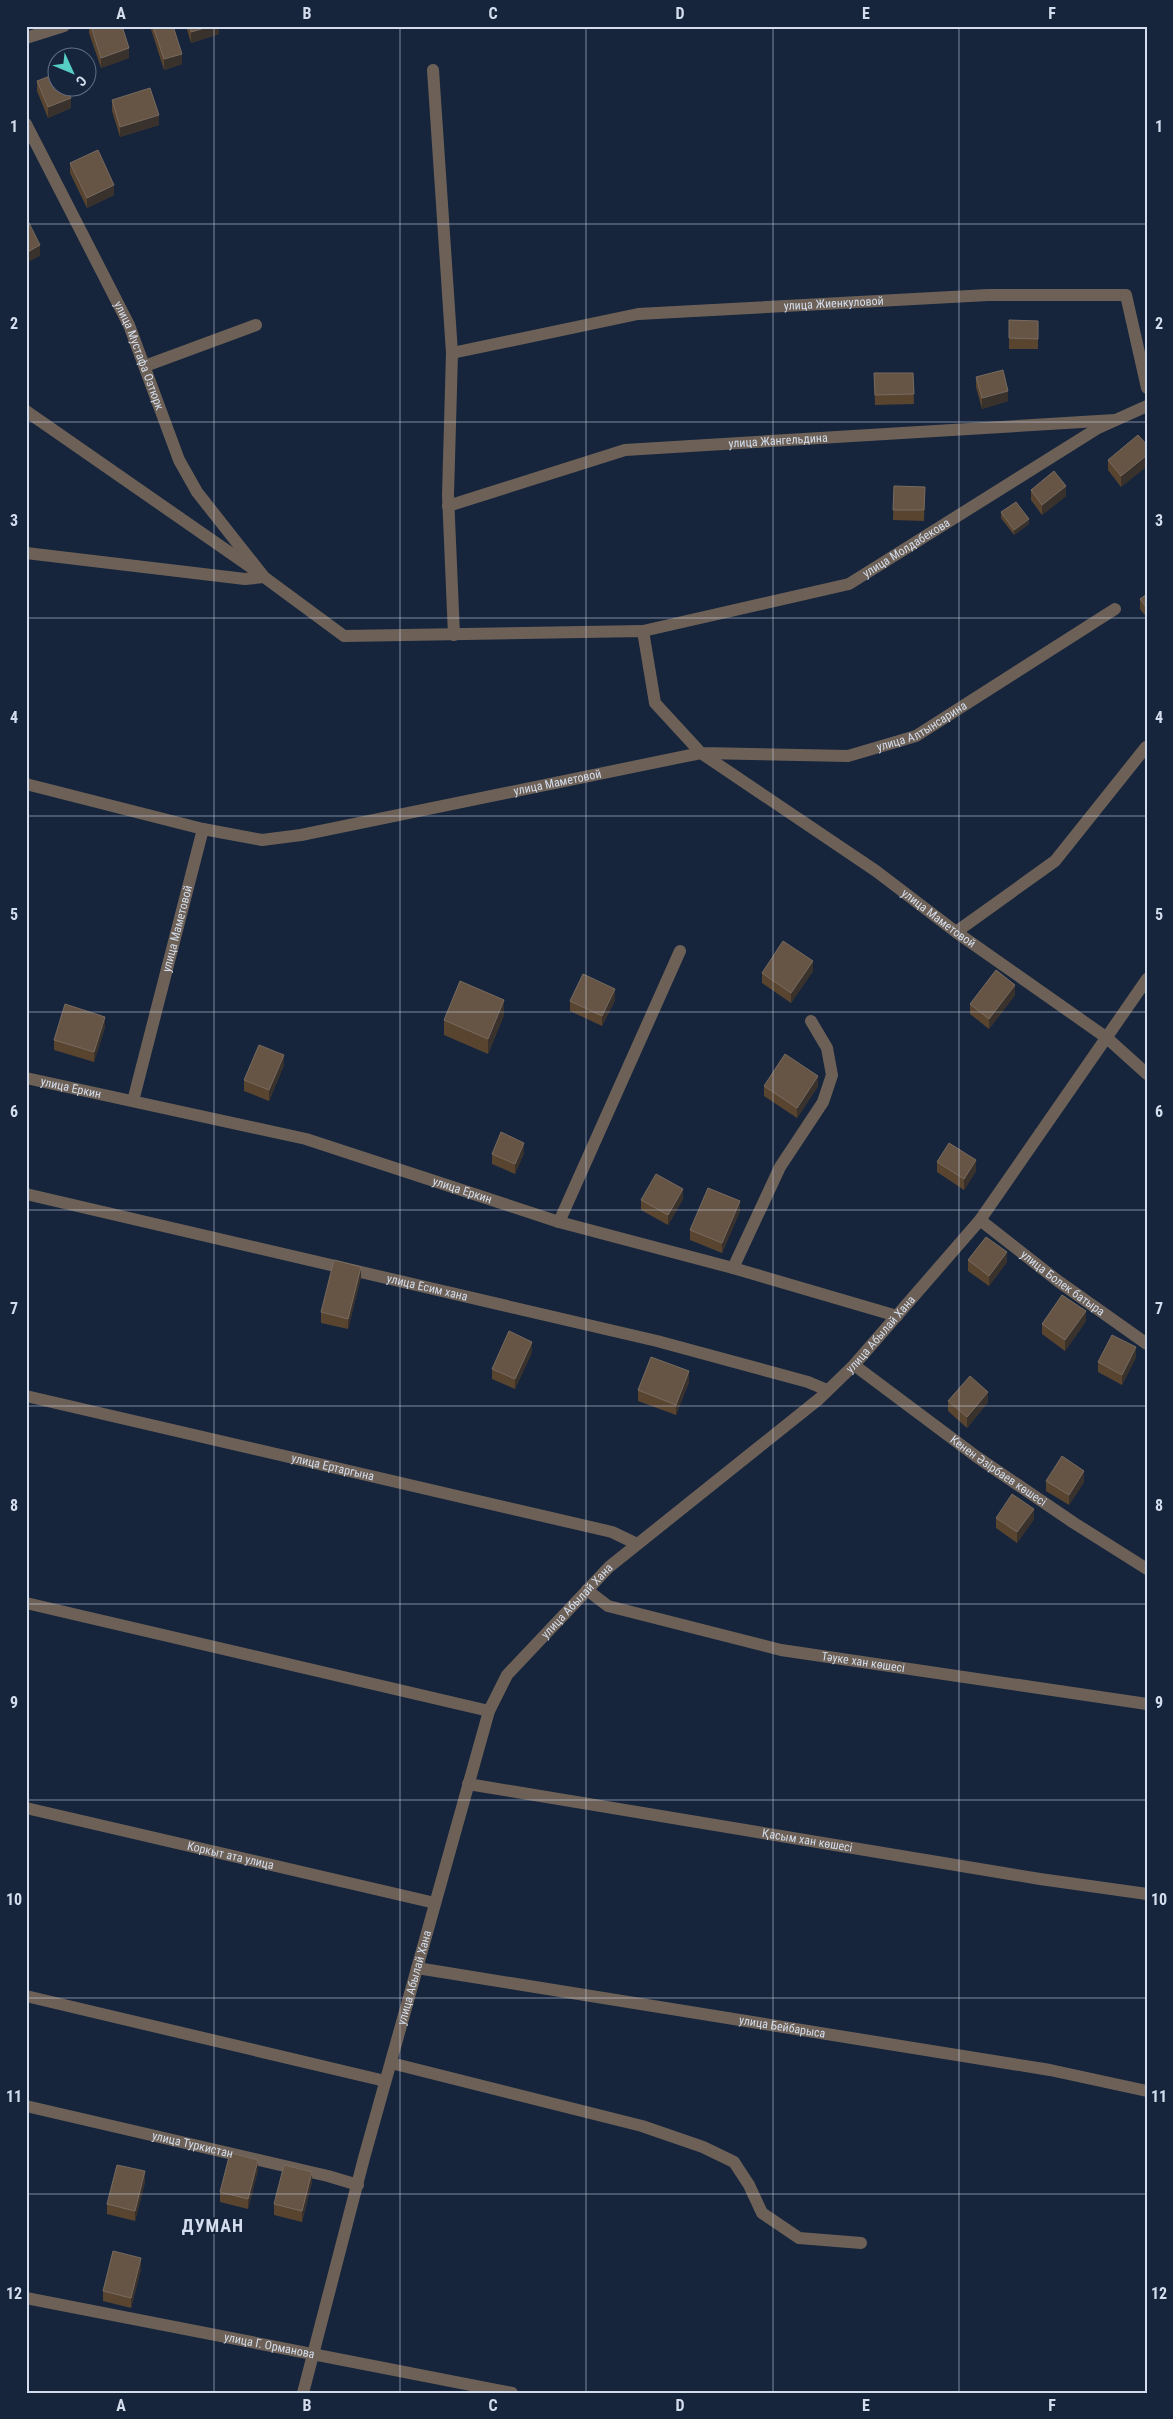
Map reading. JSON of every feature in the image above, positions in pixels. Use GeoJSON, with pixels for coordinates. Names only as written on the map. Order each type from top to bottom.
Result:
{"type":"FeatureCollection","features":[{"type":"Feature","properties":{"kind":"street"},"geometry":{"type":"LineString","coordinates":[[26,38],[64,26]]}},
{"type":"Feature","properties":{"kind":"street"},"geometry":{"type":"LineString","coordinates":[[432,70],[452,353],[448,506],[454,634]]}},
{"type":"Feature","properties":{"kind":"street","name":"улица Мустафа Озтюрк"},"geometry":{"type":"LineString","coordinates":[[27,126],[129,325],[146,366],[161,414],[179,460],[197,492],[264,576]]}},
{"type":"Feature","properties":{"kind":"street","name":"улица Жиенкуловой"},"geometry":{"type":"LineString","coordinates":[[452,353],[638,314],[988,295],[1126,295],[1147,388]]}},
{"type":"Feature","properties":{"kind":"street"},"geometry":{"type":"LineString","coordinates":[[146,366],[256,325]]}},
{"type":"Feature","properties":{"kind":"street","name":"улица Молдабекова"},"geometry":{"type":"LineString","coordinates":[[264,576],[344,636],[643,631],[848,584],[1098,428],[1147,406]]}},
{"type":"Feature","properties":{"kind":"street"},"geometry":{"type":"LineString","coordinates":[[26,411],[264,576]]}},
{"type":"Feature","properties":{"kind":"street","name":"улица Жангельдина"},"geometry":{"type":"LineString","coordinates":[[448,506],[625,450],[1115,420]]}},
{"type":"Feature","properties":{"kind":"street"},"geometry":{"type":"LineString","coordinates":[[26,553],[245,579],[264,576]]}},
{"type":"Feature","properties":{"kind":"street","name":"улица Алтынсарина"},"geometry":{"type":"LineString","coordinates":[[701,753],[848,756],[916,736],[1115,609]]}},
{"type":"Feature","properties":{"kind":"street"},"geometry":{"type":"LineString","coordinates":[[643,631],[655,703],[701,753]]}},
{"type":"Feature","properties":{"kind":"street"},"geometry":{"type":"LineString","coordinates":[[956,932],[1055,861],[1146,747]]}},
{"type":"Feature","properties":{"kind":"street","name":"улица Маметовой"},"geometry":{"type":"LineString","coordinates":[[133,1101],[204,829],[262,840],[301,835],[701,753],[876,871],[956,932],[1107,1038],[1147,1074]]}},
{"type":"Feature","properties":{"kind":"street"},"geometry":{"type":"LineString","coordinates":[[26,784],[204,829]]}},
{"type":"Feature","properties":{"kind":"street"},"geometry":{"type":"LineString","coordinates":[[560,1222],[680,951]]}},
{"type":"Feature","properties":{"kind":"street","name":"улица Абылай Хана"},"geometry":{"type":"LineString","coordinates":[[303,2393],[311,2355],[385,2081],[468,1784],[489,1711],[507,1674],[608,1567],[827,1390],[854,1365],[980,1220],[1147,979]]}},
{"type":"Feature","properties":{"kind":"street"},"geometry":{"type":"LineString","coordinates":[[733,1268],[780,1167],[823,1102],[832,1075],[827,1048],[811,1021]]}},
{"type":"Feature","properties":{"kind":"street","name":"улица Еркин"},"geometry":{"type":"LineString","coordinates":[[26,1078],[306,1139],[560,1222],[733,1268],[897,1316]]}},
{"type":"Feature","properties":{"kind":"street","name":"улица Есим хана"},"geometry":{"type":"LineString","coordinates":[[26,1194],[657,1341],[808,1382],[827,1390]]}},
{"type":"Feature","properties":{"kind":"street","name":"улица Болек батыра"},"geometry":{"type":"LineString","coordinates":[[980,1220],[1058,1281],[1147,1344]]}},
{"type":"Feature","properties":{"kind":"street","name":"Кенен Әзірбаев көшесі"},"geometry":{"type":"LineString","coordinates":[[854,1365],[977,1457],[1074,1523],[1147,1569]]}},
{"type":"Feature","properties":{"kind":"street","name":"улица Ертаргына"},"geometry":{"type":"LineString","coordinates":[[26,1396],[612,1532],[637,1544]]}},
{"type":"Feature","properties":{"kind":"street","name":"Тәуке хан көшесі"},"geometry":{"type":"LineString","coordinates":[[587,1590],[608,1606],[781,1650],[1147,1704]]}},
{"type":"Feature","properties":{"kind":"street"},"geometry":{"type":"LineString","coordinates":[[26,1603],[489,1711]]}},
{"type":"Feature","properties":{"kind":"street","name":"Қасым хан көшесі"},"geometry":{"type":"LineString","coordinates":[[468,1784],[1040,1879],[1147,1894]]}},
{"type":"Feature","properties":{"kind":"street","name":"Коркыт ата улица"},"geometry":{"type":"LineString","coordinates":[[26,1808],[435,1903]]}},
{"type":"Feature","properties":{"kind":"street","name":"улица Бейбарыса"},"geometry":{"type":"LineString","coordinates":[[417,1968],[1050,2070],[1147,2091]]}},
{"type":"Feature","properties":{"kind":"street"},"geometry":{"type":"LineString","coordinates":[[26,1996],[385,2081]]}},
{"type":"Feature","properties":{"kind":"street"},"geometry":{"type":"LineString","coordinates":[[391,2063],[642,2126],[703,2146],[734,2162],[762,2213],[799,2238],[861,2243]]}},
{"type":"Feature","properties":{"kind":"street","name":"улица Туркистан"},"geometry":{"type":"LineString","coordinates":[[26,2106],[328,2176],[358,2185]]}},
{"type":"Feature","properties":{"kind":"street","name":"улица Г. Орманова"},"geometry":{"type":"LineString","coordinates":[[26,2298],[512,2393]]}},
{"type":"Feature","properties":{"kind":"building"},"geometry":{"type":"Polygon","coordinates":[[[91,26],[122,26],[129,48],[101,58],[91,26]]]}},
{"type":"Feature","properties":{"kind":"building"},"geometry":{"type":"Polygon","coordinates":[[[153,26],[173,26],[182,54],[164,59],[153,26]]]}},
{"type":"Feature","properties":{"kind":"building"},"geometry":{"type":"Polygon","coordinates":[[[190,26],[211,26],[191,32],[190,26]]]}},
{"type":"Feature","properties":{"kind":"building"},"geometry":{"type":"Polygon","coordinates":[[[48,77],[48,98],[71,98],[48,107],[37,81],[48,77]]]}},
{"type":"Feature","properties":{"kind":"building"},"geometry":{"type":"Polygon","coordinates":[[[150,88],[159,115],[120,127],[112,100],[150,88]]]}},
{"type":"Feature","properties":{"kind":"building"},"geometry":{"type":"Polygon","coordinates":[[[98,150],[114,185],[87,198],[70,163],[98,150]]]}},
{"type":"Feature","properties":{"kind":"building"},"geometry":{"type":"Polygon","coordinates":[[[26,217],[40,245],[26,253],[26,217]]]}},
{"type":"Feature","properties":{"kind":"building"},"geometry":{"type":"Polygon","coordinates":[[[1009,320],[1038,321],[1038,339],[1009,338],[1009,320]]]}},
{"type":"Feature","properties":{"kind":"building"},"geometry":{"type":"Polygon","coordinates":[[[1003,370],[1008,391],[982,398],[976,377],[1003,370]]]}},
{"type":"Feature","properties":{"kind":"building"},"geometry":{"type":"Polygon","coordinates":[[[874,373],[913,373],[914,394],[875,395],[874,373]]]}},
{"type":"Feature","properties":{"kind":"building"},"geometry":{"type":"Polygon","coordinates":[[[1138,435],[1147,445],[1147,455],[1121,476],[1108,460],[1138,435]]]}},
{"type":"Feature","properties":{"kind":"building"},"geometry":{"type":"Polygon","coordinates":[[[1054,471],[1066,486],[1042,505],[1031,490],[1054,471]]]}},
{"type":"Feature","properties":{"kind":"building"},"geometry":{"type":"Polygon","coordinates":[[[894,486],[925,487],[924,510],[893,510],[894,486]]]}},
{"type":"Feature","properties":{"kind":"building"},"geometry":{"type":"Polygon","coordinates":[[[1016,502],[1029,519],[1014,530],[1001,512],[1016,502]]]}},
{"type":"Feature","properties":{"kind":"building"},"geometry":{"type":"Polygon","coordinates":[[[1147,594],[1147,608],[1140,599],[1147,594]]]}},
{"type":"Feature","properties":{"kind":"building"},"geometry":{"type":"Polygon","coordinates":[[[783,941],[813,961],[791,993],[762,973],[783,941]]]}},
{"type":"Feature","properties":{"kind":"building"},"geometry":{"type":"Polygon","coordinates":[[[996,970],[1015,985],[989,1019],[970,1004],[996,970]]]}},
{"type":"Feature","properties":{"kind":"building"},"geometry":{"type":"Polygon","coordinates":[[[583,974],[615,989],[602,1016],[570,1001],[583,974]]]}},
{"type":"Feature","properties":{"kind":"building"},"geometry":{"type":"Polygon","coordinates":[[[460,981],[504,1000],[488,1039],[444,1020],[460,981]]]}},
{"type":"Feature","properties":{"kind":"building"},"geometry":{"type":"Polygon","coordinates":[[[65,1004],[105,1017],[94,1052],[54,1040],[65,1004]]]}},
{"type":"Feature","properties":{"kind":"building"},"geometry":{"type":"Polygon","coordinates":[[[259,1045],[284,1055],[269,1090],[244,1080],[259,1045]]]}},
{"type":"Feature","properties":{"kind":"building"},"geometry":{"type":"Polygon","coordinates":[[[785,1054],[818,1076],[797,1108],[764,1086],[785,1054]]]}},
{"type":"Feature","properties":{"kind":"building"},"geometry":{"type":"Polygon","coordinates":[[[501,1132],[524,1143],[515,1164],[492,1154],[501,1132]]]}},
{"type":"Feature","properties":{"kind":"building"},"geometry":{"type":"Polygon","coordinates":[[[949,1143],[976,1160],[964,1179],[937,1162],[949,1143]]]}},
{"type":"Feature","properties":{"kind":"building"},"geometry":{"type":"Polygon","coordinates":[[[656,1174],[683,1189],[668,1215],[641,1200],[656,1174]]]}},
{"type":"Feature","properties":{"kind":"building"},"geometry":{"type":"Polygon","coordinates":[[[708,1188],[740,1201],[722,1243],[690,1230],[708,1188]]]}},
{"type":"Feature","properties":{"kind":"building"},"geometry":{"type":"Polygon","coordinates":[[[986,1237],[1007,1252],[989,1276],[968,1260],[986,1237]]]}},
{"type":"Feature","properties":{"kind":"building"},"geometry":{"type":"Polygon","coordinates":[[[334,1260],[361,1267],[348,1319],[321,1312],[334,1260]]]}},
{"type":"Feature","properties":{"kind":"building"},"geometry":{"type":"Polygon","coordinates":[[[1062,1295],[1086,1311],[1065,1340],[1042,1324],[1062,1295]]]}},
{"type":"Feature","properties":{"kind":"building"},"geometry":{"type":"Polygon","coordinates":[[[509,1331],[532,1342],[515,1379],[492,1369],[509,1331]]]}},
{"type":"Feature","properties":{"kind":"building"},"geometry":{"type":"Polygon","coordinates":[[[1112,1335],[1136,1347],[1122,1375],[1098,1362],[1112,1335]]]}},
{"type":"Feature","properties":{"kind":"building"},"geometry":{"type":"Polygon","coordinates":[[[651,1357],[689,1371],[676,1405],[638,1390],[651,1357]]]}},
{"type":"Feature","properties":{"kind":"building"},"geometry":{"type":"Polygon","coordinates":[[[970,1376],[988,1392],[967,1417],[948,1401],[970,1376]]]}},
{"type":"Feature","properties":{"kind":"building"},"geometry":{"type":"Polygon","coordinates":[[[1062,1456],[1084,1471],[1069,1495],[1046,1481],[1062,1456]]]}},
{"type":"Feature","properties":{"kind":"building"},"geometry":{"type":"Polygon","coordinates":[[[1012,1494],[1034,1509],[1017,1532],[996,1518],[1012,1494]]]}},
{"type":"Feature","properties":{"kind":"building"},"geometry":{"type":"Polygon","coordinates":[[[230,2153],[258,2160],[248,2199],[220,2192],[230,2153]]]}},
{"type":"Feature","properties":{"kind":"building"},"geometry":{"type":"Polygon","coordinates":[[[117,2165],[145,2171],[135,2211],[107,2204],[117,2165]]]}},
{"type":"Feature","properties":{"kind":"building"},"geometry":{"type":"Polygon","coordinates":[[[284,2165],[312,2172],[302,2211],[274,2204],[284,2165]]]}},
{"type":"Feature","properties":{"kind":"building"},"geometry":{"type":"Polygon","coordinates":[[[113,2251],[141,2258],[131,2298],[103,2291],[113,2251]]]}},
{"type":"Feature","properties":{"kind":"district","name":"ДУМАН"},"geometry":{"type":"Point","coordinates":[213,2226]}}]}
